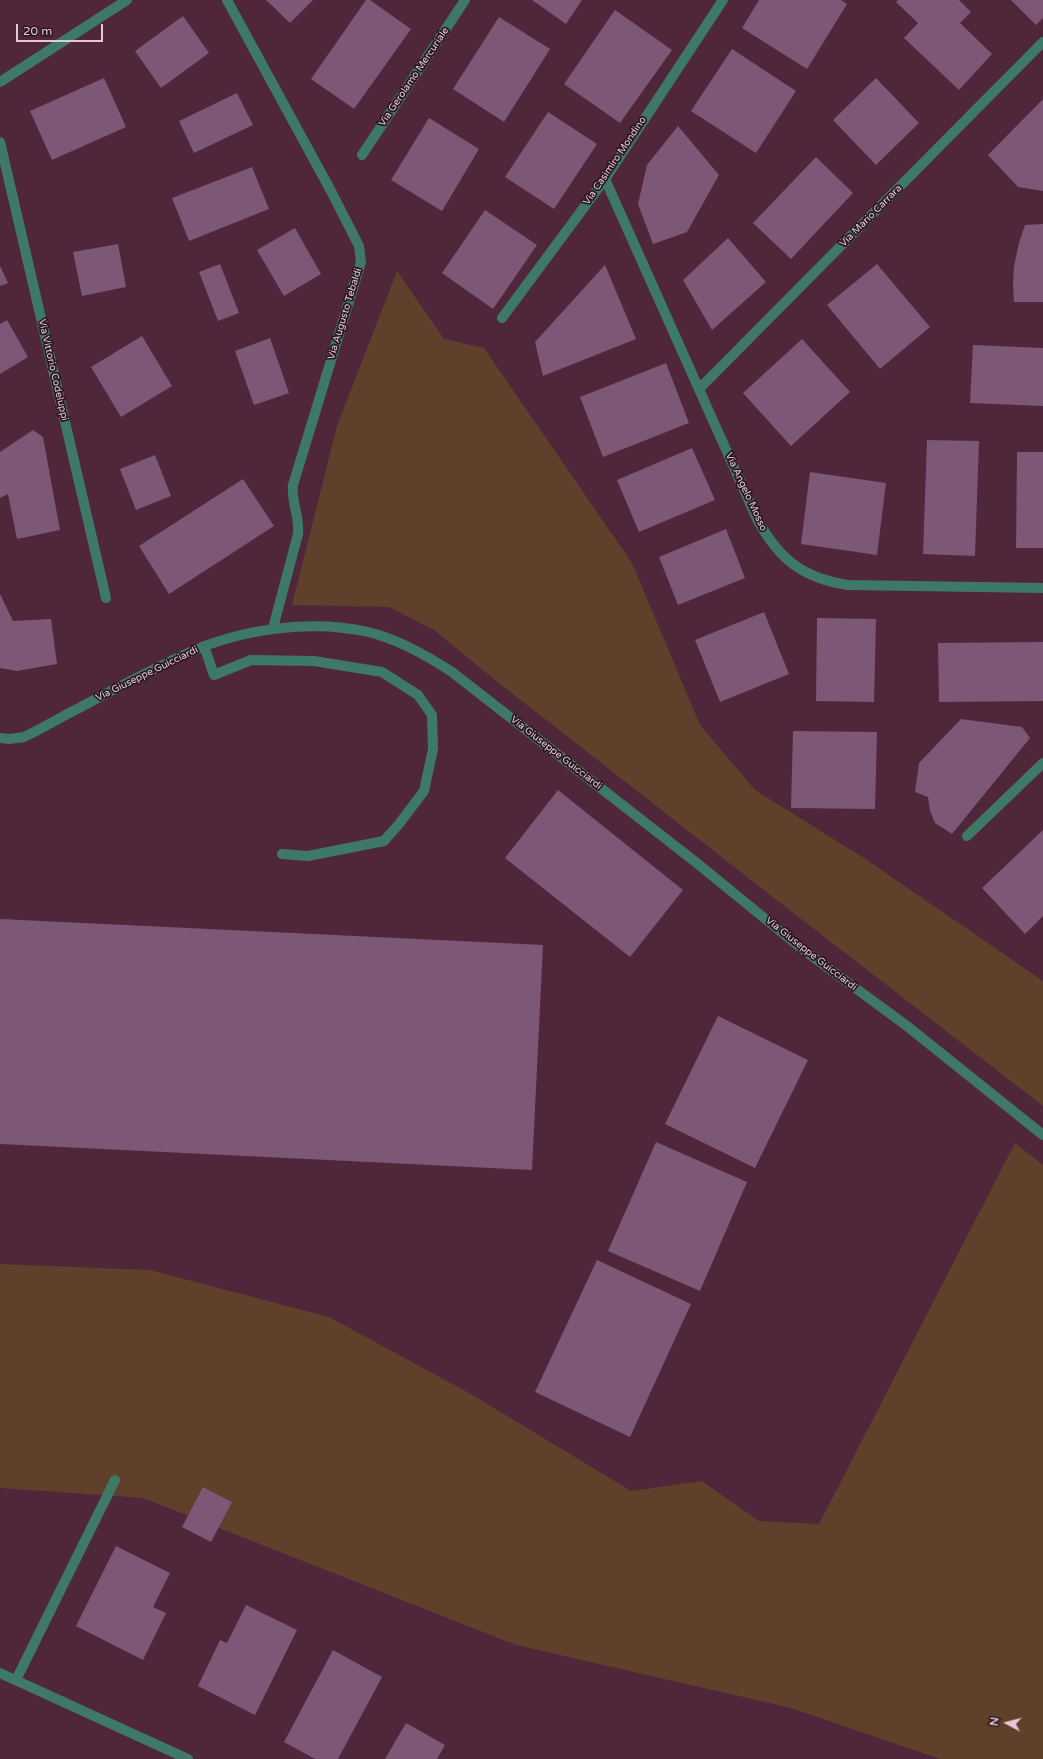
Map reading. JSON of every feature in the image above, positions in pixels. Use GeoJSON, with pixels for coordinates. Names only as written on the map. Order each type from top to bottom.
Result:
{"type":"FeatureCollection","features":[{"type":"Feature","properties":{"kind":"street"},"geometry":{"type":"LineString","coordinates":[[0,82],[127,0]]}},
{"type":"Feature","properties":{"kind":"street","name":"Via Augusto Tebaldi"},"geometry":{"type":"LineString","coordinates":[[226,0],[359,246],[361,262],[293,485],[292,496],[298,521],[298,534],[273,628]]}},
{"type":"Feature","properties":{"kind":"street","name":"Via Gerolamo Mercuriale"},"geometry":{"type":"LineString","coordinates":[[362,155],[465,0]]}},
{"type":"Feature","properties":{"kind":"street","name":"Via Casimiro Mondino"},"geometry":{"type":"LineString","coordinates":[[502,318],[605,179],[723,0]]}},
{"type":"Feature","properties":{"kind":"street","name":"Via Mario Carrara"},"geometry":{"type":"LineString","coordinates":[[700,389],[1043,42]]}},
{"type":"Feature","properties":{"kind":"street","name":"Via Vittorio Codeluppi"},"geometry":{"type":"LineString","coordinates":[[0,142],[106,598]]}},
{"type":"Feature","properties":{"kind":"street","name":"Via Angelo Mosso"},"geometry":{"type":"LineString","coordinates":[[605,179],[700,389],[745,493],[766,535],[788,562],[802,571],[829,582],[848,585],[1043,588]]}},
{"type":"Feature","properties":{"kind":"street","name":"Via Giuseppe Guicciardi"},"geometry":{"type":"LineString","coordinates":[[0,738],[9,739],[29,735],[181,656],[204,646],[252,632],[273,628],[316,627],[368,632],[389,639],[428,657],[452,672],[632,812],[801,948],[907,1026],[1043,1135]]}},
{"type":"Feature","properties":{"kind":"street"},"geometry":{"type":"LineString","coordinates":[[204,646],[214,675],[251,660],[314,661],[382,672],[418,695],[432,715],[433,749],[424,791],[384,841],[308,856],[282,854]]}},
{"type":"Feature","properties":{"kind":"street"},"geometry":{"type":"LineString","coordinates":[[967,836],[1043,762]]}},
{"type":"Feature","properties":{"kind":"street"},"geometry":{"type":"LineString","coordinates":[[16,1680],[116,1480]]}},
{"type":"Feature","properties":{"kind":"street"},"geometry":{"type":"LineString","coordinates":[[0,1673],[188,1759]]}},
{"type":"Feature","properties":{"kind":"shaded area"},"geometry":{"type":"Polygon","coordinates":[[[397,271],[444,339],[484,348],[632,563],[700,725],[755,790],[864,858],[1043,981],[1043,1106],[495,680],[434,630],[389,607],[292,605],[337,426],[397,271]]]}},
{"type":"Feature","properties":{"kind":"shaded area"},"geometry":{"type":"Polygon","coordinates":[[[1015,1143],[1043,1165],[1043,1759],[940,1759],[791,1708],[516,1645],[143,1498],[0,1488],[0,1264],[150,1270],[329,1317],[471,1394],[631,1491],[702,1481],[759,1521],[819,1524],[1015,1143]]]}},
{"type":"Feature","properties":{"kind":"building"},"geometry":{"type":"Polygon","coordinates":[[[266,0],[313,0],[290,23],[266,0]]]}},
{"type":"Feature","properties":{"kind":"building"},"geometry":{"type":"Polygon","coordinates":[[[366,0],[370,0],[411,29],[354,109],[311,79],[366,0]]]}},
{"type":"Feature","properties":{"kind":"building"},"geometry":{"type":"Polygon","coordinates":[[[532,0],[582,0],[566,24],[532,0]]]}},
{"type":"Feature","properties":{"kind":"building"},"geometry":{"type":"Polygon","coordinates":[[[759,0],[841,0],[847,4],[807,69],[742,28],[759,0]]]}},
{"type":"Feature","properties":{"kind":"building"},"geometry":{"type":"Polygon","coordinates":[[[898,0],[959,0],[971,12],[960,23],[992,54],[959,90],[904,38],[918,23],[896,2],[898,0]]]}},
{"type":"Feature","properties":{"kind":"building"},"geometry":{"type":"Polygon","coordinates":[[[1011,0],[1043,0],[1043,18],[1036,25],[1011,0]]]}},
{"type":"Feature","properties":{"kind":"building"},"geometry":{"type":"Polygon","coordinates":[[[615,10],[672,50],[620,123],[564,84],[615,10]]]}},
{"type":"Feature","properties":{"kind":"building"},"geometry":{"type":"Polygon","coordinates":[[[183,16],[209,53],[161,88],[135,51],[183,16]]]}},
{"type":"Feature","properties":{"kind":"building"},"geometry":{"type":"Polygon","coordinates":[[[499,17],[550,49],[504,122],[453,89],[499,17]]]}},
{"type":"Feature","properties":{"kind":"building"},"geometry":{"type":"Polygon","coordinates":[[[732,49],[796,91],[756,153],[691,111],[732,49]]]}},
{"type":"Feature","properties":{"kind":"building"},"geometry":{"type":"Polygon","coordinates":[[[104,78],[126,127],[52,160],[30,111],[104,78]]]}},
{"type":"Feature","properties":{"kind":"building"},"geometry":{"type":"Polygon","coordinates":[[[876,78],[919,123],[876,165],[833,120],[876,78]]]}},
{"type":"Feature","properties":{"kind":"building"},"geometry":{"type":"Polygon","coordinates":[[[237,93],[253,125],[194,153],[179,121],[237,93]]]}},
{"type":"Feature","properties":{"kind":"building"},"geometry":{"type":"Polygon","coordinates":[[[1043,99],[1043,191],[1018,187],[988,155],[1043,99]]]}},
{"type":"Feature","properties":{"kind":"building"},"geometry":{"type":"Polygon","coordinates":[[[548,112],[597,144],[554,209],[505,177],[548,112]]]}},
{"type":"Feature","properties":{"kind":"building"},"geometry":{"type":"Polygon","coordinates":[[[429,118],[479,149],[442,211],[391,180],[429,118]]]}},
{"type":"Feature","properties":{"kind":"building"},"geometry":{"type":"Polygon","coordinates":[[[678,126],[719,175],[687,232],[653,244],[638,204],[647,165],[678,126]]]}},
{"type":"Feature","properties":{"kind":"building"},"geometry":{"type":"Polygon","coordinates":[[[816,157],[853,193],[791,259],[753,223],[816,157]]]}},
{"type":"Feature","properties":{"kind":"building"},"geometry":{"type":"Polygon","coordinates":[[[252,167],[269,209],[189,241],[172,198],[252,167]]]}},
{"type":"Feature","properties":{"kind":"building"},"geometry":{"type":"Polygon","coordinates":[[[485,210],[537,245],[493,309],[442,273],[485,210]]]}},
{"type":"Feature","properties":{"kind":"building"},"geometry":{"type":"Polygon","coordinates":[[[1043,224],[1043,302],[1014,302],[1014,266],[1025,225],[1043,224]]]}},
{"type":"Feature","properties":{"kind":"building"},"geometry":{"type":"Polygon","coordinates":[[[295,228],[321,274],[284,296],[257,250],[295,228]]]}},
{"type":"Feature","properties":{"kind":"building"},"geometry":{"type":"Polygon","coordinates":[[[728,238],[766,282],[712,330],[683,280],[728,238]]]}},
{"type":"Feature","properties":{"kind":"building"},"geometry":{"type":"Polygon","coordinates":[[[118,244],[126,287],[82,296],[73,252],[118,244]]]}},
{"type":"Feature","properties":{"kind":"building"},"geometry":{"type":"Polygon","coordinates":[[[220,264],[239,313],[218,321],[199,272],[220,264]]]}},
{"type":"Feature","properties":{"kind":"building"},"geometry":{"type":"Polygon","coordinates":[[[877,264],[930,327],[880,369],[827,305],[877,264]]]}},
{"type":"Feature","properties":{"kind":"building"},"geometry":{"type":"Polygon","coordinates":[[[605,265],[636,339],[543,376],[535,342],[605,265]]]}},
{"type":"Feature","properties":{"kind":"building"},"geometry":{"type":"Polygon","coordinates":[[[0,266],[8,283],[0,286],[0,266]]]}},
{"type":"Feature","properties":{"kind":"building"},"geometry":{"type":"Polygon","coordinates":[[[7,320],[28,357],[0,374],[0,324],[7,320]]]}},
{"type":"Feature","properties":{"kind":"building"},"geometry":{"type":"Polygon","coordinates":[[[142,336],[172,386],[121,417],[91,367],[142,336]]]}},
{"type":"Feature","properties":{"kind":"building"},"geometry":{"type":"Polygon","coordinates":[[[270,338],[289,393],[254,405],[235,351],[270,338]]]}},
{"type":"Feature","properties":{"kind":"building"},"geometry":{"type":"Polygon","coordinates":[[[802,339],[850,392],[791,446],[743,393],[802,339]]]}},
{"type":"Feature","properties":{"kind":"building"},"geometry":{"type":"Polygon","coordinates":[[[973,345],[1043,348],[1043,406],[970,403],[973,345]]]}},
{"type":"Feature","properties":{"kind":"building"},"geometry":{"type":"Polygon","coordinates":[[[666,363],[689,423],[603,457],[580,397],[666,363]]]}},
{"type":"Feature","properties":{"kind":"building"},"geometry":{"type":"Polygon","coordinates":[[[33,430],[43,437],[60,530],[17,539],[8,494],[0,498],[0,452],[33,430]]]}},
{"type":"Feature","properties":{"kind":"building"},"geometry":{"type":"Polygon","coordinates":[[[927,440],[979,441],[975,556],[923,554],[927,440]]]}},
{"type":"Feature","properties":{"kind":"building"},"geometry":{"type":"Polygon","coordinates":[[[692,448],[715,500],[639,532],[617,480],[692,448]]]}},
{"type":"Feature","properties":{"kind":"building"},"geometry":{"type":"Polygon","coordinates":[[[1017,452],[1043,452],[1043,548],[1016,548],[1017,452]]]}},
{"type":"Feature","properties":{"kind":"building"},"geometry":{"type":"Polygon","coordinates":[[[155,455],[171,496],[136,510],[120,469],[155,455]]]}},
{"type":"Feature","properties":{"kind":"building"},"geometry":{"type":"Polygon","coordinates":[[[810,472],[886,483],[877,555],[801,544],[810,472]]]}},
{"type":"Feature","properties":{"kind":"building"},"geometry":{"type":"Polygon","coordinates":[[[243,479],[274,526],[169,594],[139,546],[243,479]]]}},
{"type":"Feature","properties":{"kind":"building"},"geometry":{"type":"Polygon","coordinates":[[[726,529],[745,578],[678,605],[659,557],[726,529]]]}},
{"type":"Feature","properties":{"kind":"building"},"geometry":{"type":"Polygon","coordinates":[[[0,594],[13,621],[51,619],[57,664],[17,671],[0,668],[0,594]]]}},
{"type":"Feature","properties":{"kind":"building"},"geometry":{"type":"Polygon","coordinates":[[[764,612],[789,674],[720,702],[695,640],[764,612]]]}},
{"type":"Feature","properties":{"kind":"building"},"geometry":{"type":"Polygon","coordinates":[[[817,618],[876,619],[874,702],[816,701],[817,618]]]}},
{"type":"Feature","properties":{"kind":"building"},"geometry":{"type":"Polygon","coordinates":[[[1043,642],[1043,701],[939,702],[938,643],[1043,642]]]}},
{"type":"Feature","properties":{"kind":"building"},"geometry":{"type":"Polygon","coordinates":[[[961,719],[1022,727],[1030,738],[952,834],[935,823],[930,811],[928,797],[915,792],[919,763],[961,719]]]}},
{"type":"Feature","properties":{"kind":"building"},"geometry":{"type":"Polygon","coordinates":[[[793,731],[877,732],[875,809],[791,808],[793,731]]]}},
{"type":"Feature","properties":{"kind":"building"},"geometry":{"type":"Polygon","coordinates":[[[558,790],[683,890],[630,957],[505,858],[558,790]]]}},
{"type":"Feature","properties":{"kind":"building"},"geometry":{"type":"Polygon","coordinates":[[[1043,830],[1043,916],[1025,934],[982,888],[1043,830]]]}},
{"type":"Feature","properties":{"kind":"building"},"geometry":{"type":"Polygon","coordinates":[[[0,919],[543,945],[532,1170],[0,1144],[0,919]]]}},
{"type":"Feature","properties":{"kind":"building"},"geometry":{"type":"Polygon","coordinates":[[[718,1016],[808,1060],[755,1168],[665,1124],[718,1016]]]}},
{"type":"Feature","properties":{"kind":"building"},"geometry":{"type":"Polygon","coordinates":[[[656,1142],[747,1182],[700,1291],[608,1251],[656,1142]]]}},
{"type":"Feature","properties":{"kind":"building"},"geometry":{"type":"Polygon","coordinates":[[[597,1260],[691,1304],[630,1437],[535,1392],[597,1260]]]}},
{"type":"Feature","properties":{"kind":"building"},"geometry":{"type":"Polygon","coordinates":[[[203,1487],[232,1502],[211,1542],[182,1527],[203,1487]]]}},
{"type":"Feature","properties":{"kind":"building"},"geometry":{"type":"Polygon","coordinates":[[[116,1546],[170,1573],[153,1607],[166,1613],[143,1660],[76,1626],[116,1546]]]}},
{"type":"Feature","properties":{"kind":"building"},"geometry":{"type":"Polygon","coordinates":[[[246,1605],[297,1630],[255,1715],[198,1686],[220,1640],[227,1643],[246,1605]]]}},
{"type":"Feature","properties":{"kind":"building"},"geometry":{"type":"Polygon","coordinates":[[[333,1650],[382,1677],[338,1759],[315,1759],[284,1742],[333,1650]]]}},
{"type":"Feature","properties":{"kind":"building"},"geometry":{"type":"Polygon","coordinates":[[[406,1723],[445,1745],[437,1759],[385,1759],[406,1723]]]}}]}
